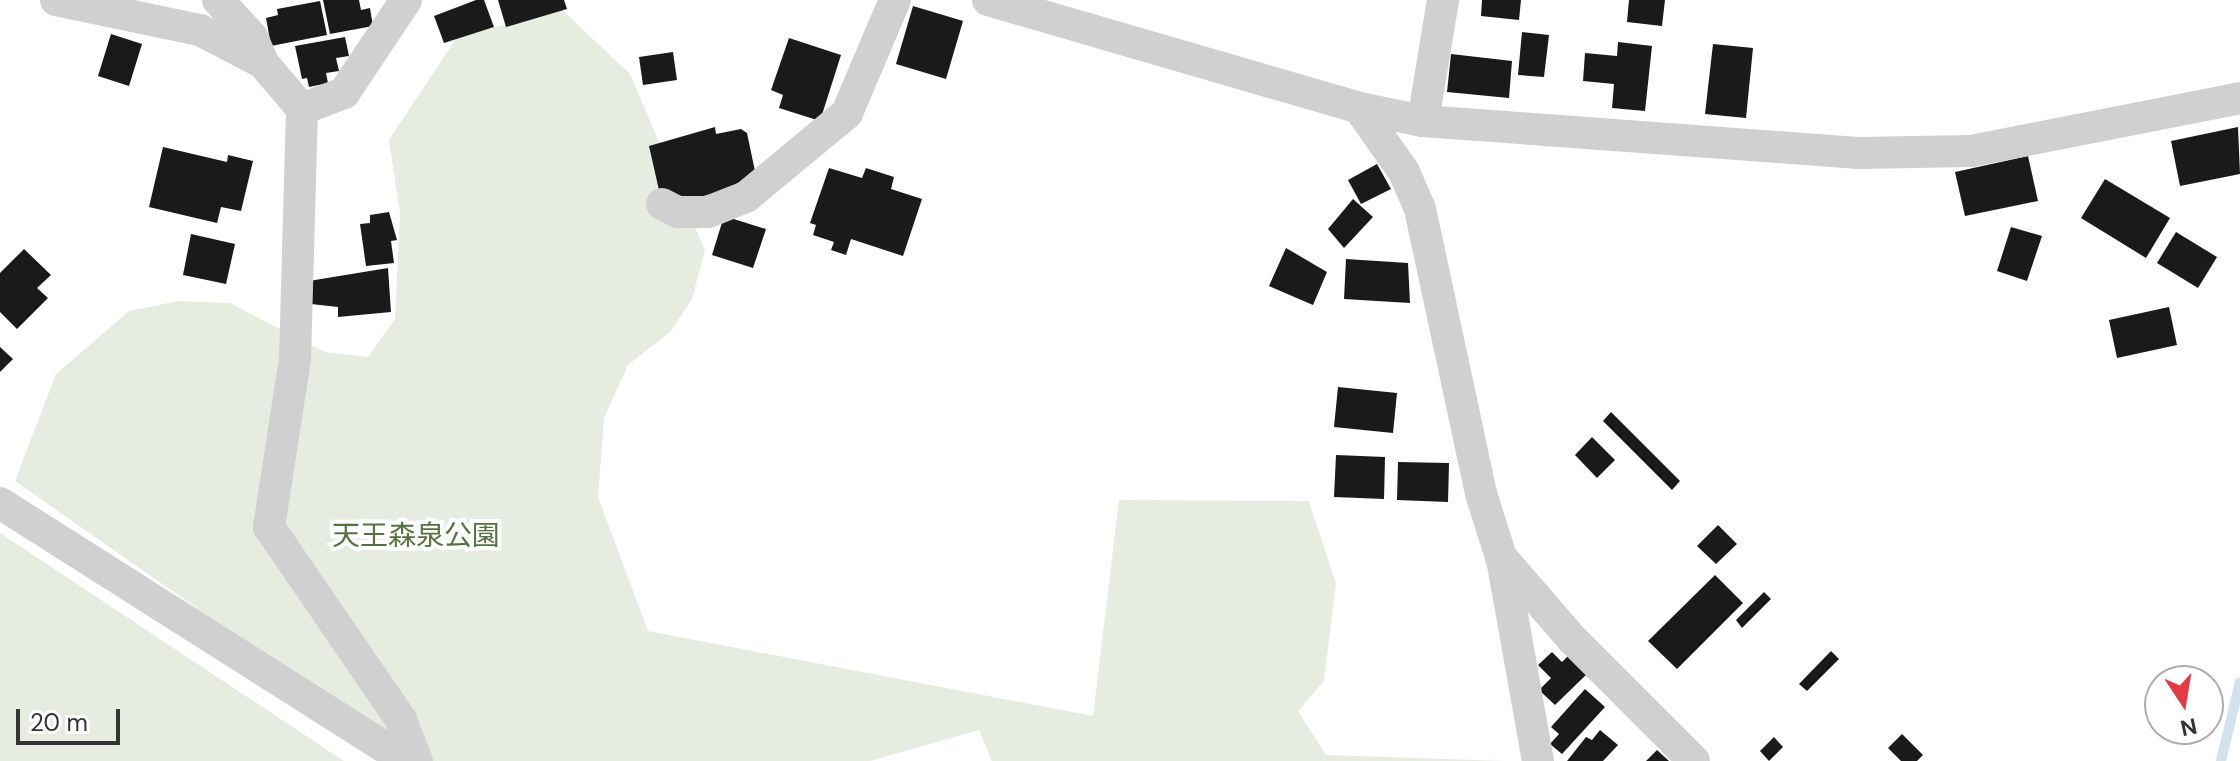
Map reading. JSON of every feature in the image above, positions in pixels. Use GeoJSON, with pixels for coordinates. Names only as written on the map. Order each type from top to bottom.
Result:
{"type":"FeatureCollection","features":[{"type":"Feature","properties":{"kind":"street"},"geometry":{"type":"LineString","coordinates":[[56,0],[200,30],[263,63]]}},
{"type":"Feature","properties":{"kind":"street"},"geometry":{"type":"LineString","coordinates":[[218,0],[252,37],[263,63],[302,109],[295,359],[269,527],[401,720],[417,761]]}},
{"type":"Feature","properties":{"kind":"street"},"geometry":{"type":"LineString","coordinates":[[302,109],[344,93],[406,0]]}},
{"type":"Feature","properties":{"kind":"street"},"geometry":{"type":"LineString","coordinates":[[662,204],[678,212],[708,212],[746,197],[837,122],[847,113],[895,0]]}},
{"type":"Feature","properties":{"kind":"street"},"geometry":{"type":"LineString","coordinates":[[988,0],[1359,108],[1423,121],[1858,153],[1971,151],[2240,98]]}},
{"type":"Feature","properties":{"kind":"street"},"geometry":{"type":"LineString","coordinates":[[1423,121],[1443,0]]}},
{"type":"Feature","properties":{"kind":"street"},"geometry":{"type":"LineString","coordinates":[[1359,108],[1404,172],[1420,209],[1482,497],[1501,557],[1538,761]]}},
{"type":"Feature","properties":{"kind":"street"},"geometry":{"type":"LineString","coordinates":[[0,503],[406,761]]}},
{"type":"Feature","properties":{"kind":"street"},"geometry":{"type":"LineString","coordinates":[[1501,557],[1573,640],[1694,761]]}},
{"type":"Feature","properties":{"kind":"green space","name":"天王森泉公園"},"geometry":{"type":"Polygon","coordinates":[[[562,10],[630,74],[705,250],[692,299],[671,331],[628,365],[604,418],[598,497],[648,631],[1093,716],[1119,500],[1309,501],[1336,583],[1324,681],[1298,711],[1326,755],[1505,761],[992,761],[979,730],[870,761],[415,761],[15,481],[56,374],[129,311],[178,301],[230,303],[325,352],[368,357],[395,319],[400,213],[389,140],[457,37],[562,10]]]}},
{"type":"Feature","properties":{"kind":"green space"},"geometry":{"type":"Polygon","coordinates":[[[0,533],[344,761],[0,761],[0,533]]]}},
{"type":"Feature","properties":{"kind":"building"},"geometry":{"type":"Polygon","coordinates":[[[323,0],[359,0],[361,10],[370,8],[373,26],[330,34],[323,0]]]}},
{"type":"Feature","properties":{"kind":"building"},"geometry":{"type":"Polygon","coordinates":[[[476,0],[484,0],[494,27],[444,43],[434,16],[476,0]]]}},
{"type":"Feature","properties":{"kind":"building"},"geometry":{"type":"Polygon","coordinates":[[[498,0],[564,0],[567,9],[506,27],[498,0]]]}},
{"type":"Feature","properties":{"kind":"building"},"geometry":{"type":"Polygon","coordinates":[[[1482,0],[1521,0],[1519,20],[1481,16],[1482,0]]]}},
{"type":"Feature","properties":{"kind":"building"},"geometry":{"type":"Polygon","coordinates":[[[1629,0],[1665,0],[1662,26],[1627,22],[1629,0]]]}},
{"type":"Feature","properties":{"kind":"building"},"geometry":{"type":"Polygon","coordinates":[[[320,1],[327,35],[271,46],[266,18],[278,15],[277,9],[320,1]]]}},
{"type":"Feature","properties":{"kind":"building"},"geometry":{"type":"Polygon","coordinates":[[[913,6],[963,21],[946,79],[896,64],[913,6]]]}},
{"type":"Feature","properties":{"kind":"building"},"geometry":{"type":"Polygon","coordinates":[[[1522,32],[1549,35],[1544,77],[1518,75],[1522,32]]]}},
{"type":"Feature","properties":{"kind":"building"},"geometry":{"type":"Polygon","coordinates":[[[111,34],[142,44],[129,86],[98,76],[111,34]]]}},
{"type":"Feature","properties":{"kind":"building"},"geometry":{"type":"Polygon","coordinates":[[[345,37],[349,56],[336,58],[339,71],[326,73],[328,83],[309,87],[307,78],[302,79],[295,46],[345,37]]]}},
{"type":"Feature","properties":{"kind":"building"},"geometry":{"type":"Polygon","coordinates":[[[789,38],[841,55],[820,121],[779,108],[783,95],[771,90],[789,38]]]}},
{"type":"Feature","properties":{"kind":"building"},"geometry":{"type":"Polygon","coordinates":[[[1618,42],[1652,46],[1645,111],[1612,108],[1614,84],[1583,81],[1585,53],[1617,56],[1618,42]]]}},
{"type":"Feature","properties":{"kind":"building"},"geometry":{"type":"Polygon","coordinates":[[[1713,44],[1753,48],[1746,118],[1705,114],[1713,44]]]}},
{"type":"Feature","properties":{"kind":"building"},"geometry":{"type":"Polygon","coordinates":[[[673,52],[677,80],[643,85],[639,57],[673,52]]]}},
{"type":"Feature","properties":{"kind":"building"},"geometry":{"type":"Polygon","coordinates":[[[1451,54],[1512,61],[1509,98],[1447,92],[1451,54]]]}},
{"type":"Feature","properties":{"kind":"building"},"geometry":{"type":"Polygon","coordinates":[[[715,127],[716,134],[741,129],[747,133],[756,176],[751,183],[682,202],[680,195],[661,199],[649,146],[715,127]]]}},
{"type":"Feature","properties":{"kind":"building"},"geometry":{"type":"Polygon","coordinates":[[[2238,127],[2240,174],[2180,186],[2171,141],[2238,127]]]}},
{"type":"Feature","properties":{"kind":"building"},"geometry":{"type":"Polygon","coordinates":[[[163,147],[227,162],[228,155],[253,161],[241,211],[221,207],[217,223],[149,207],[163,147]]]}},
{"type":"Feature","properties":{"kind":"building"},"geometry":{"type":"Polygon","coordinates":[[[2028,156],[2038,201],[1965,216],[1955,172],[2028,156]]]}},
{"type":"Feature","properties":{"kind":"building"},"geometry":{"type":"Polygon","coordinates":[[[1377,164],[1391,189],[1361,204],[1348,180],[1377,164]]]}},
{"type":"Feature","properties":{"kind":"building"},"geometry":{"type":"Polygon","coordinates":[[[829,168],[862,178],[866,168],[894,177],[891,189],[922,199],[903,256],[851,239],[846,255],[831,250],[834,242],[813,235],[816,225],[810,223],[829,168]]]}},
{"type":"Feature","properties":{"kind":"building"},"geometry":{"type":"Polygon","coordinates":[[[2105,179],[2170,218],[2146,258],[2081,218],[2105,179]]]}},
{"type":"Feature","properties":{"kind":"building"},"geometry":{"type":"Polygon","coordinates":[[[1353,199],[1373,217],[1344,248],[1328,229],[1353,199]]]}},
{"type":"Feature","properties":{"kind":"building"},"geometry":{"type":"Polygon","coordinates":[[[389,212],[397,240],[391,241],[394,263],[366,266],[360,224],[370,223],[370,215],[389,212]]]}},
{"type":"Feature","properties":{"kind":"building"},"geometry":{"type":"Polygon","coordinates":[[[724,216],[766,229],[753,268],[712,255],[724,216]]]}},
{"type":"Feature","properties":{"kind":"building"},"geometry":{"type":"Polygon","coordinates":[[[2011,227],[2042,236],[2027,281],[1997,271],[2011,227]]]}},
{"type":"Feature","properties":{"kind":"building"},"geometry":{"type":"Polygon","coordinates":[[[2176,232],[2217,257],[2198,288],[2157,263],[2176,232]]]}},
{"type":"Feature","properties":{"kind":"building"},"geometry":{"type":"Polygon","coordinates":[[[191,234],[235,244],[226,284],[183,275],[191,234]]]}},
{"type":"Feature","properties":{"kind":"building"},"geometry":{"type":"Polygon","coordinates":[[[1286,248],[1327,272],[1313,305],[1269,286],[1286,248]]]}},
{"type":"Feature","properties":{"kind":"building"},"geometry":{"type":"Polygon","coordinates":[[[24,249],[51,275],[37,288],[48,298],[17,329],[0,312],[0,273],[24,249]]]}},
{"type":"Feature","properties":{"kind":"building"},"geometry":{"type":"Polygon","coordinates":[[[1346,259],[1408,263],[1410,303],[1344,299],[1346,259]]]}},
{"type":"Feature","properties":{"kind":"building"},"geometry":{"type":"Polygon","coordinates":[[[388,268],[391,312],[338,317],[338,307],[311,304],[309,281],[388,268]]]}},
{"type":"Feature","properties":{"kind":"building"},"geometry":{"type":"Polygon","coordinates":[[[2169,307],[2177,345],[2117,358],[2109,320],[2169,307]]]}},
{"type":"Feature","properties":{"kind":"building"},"geometry":{"type":"Polygon","coordinates":[[[0,347],[13,359],[0,372],[0,347]]]}},
{"type":"Feature","properties":{"kind":"building"},"geometry":{"type":"Polygon","coordinates":[[[1338,387],[1397,393],[1393,433],[1334,427],[1338,387]]]}},
{"type":"Feature","properties":{"kind":"building"},"geometry":{"type":"Polygon","coordinates":[[[1611,412],[1680,481],[1672,490],[1603,421],[1611,412]]]}},
{"type":"Feature","properties":{"kind":"building"},"geometry":{"type":"Polygon","coordinates":[[[1592,437],[1615,460],[1597,478],[1575,455],[1592,437]]]}},
{"type":"Feature","properties":{"kind":"building"},"geometry":{"type":"Polygon","coordinates":[[[1336,455],[1385,457],[1384,499],[1334,497],[1336,455]]]}},
{"type":"Feature","properties":{"kind":"building"},"geometry":{"type":"Polygon","coordinates":[[[1398,462],[1449,463],[1448,502],[1397,500],[1398,462]]]}},
{"type":"Feature","properties":{"kind":"building"},"geometry":{"type":"Polygon","coordinates":[[[1718,525],[1737,544],[1716,564],[1697,546],[1718,525]]]}},
{"type":"Feature","properties":{"kind":"building"},"geometry":{"type":"Polygon","coordinates":[[[1715,575],[1743,603],[1677,669],[1648,641],[1715,575]]]}},
{"type":"Feature","properties":{"kind":"building"},"geometry":{"type":"Polygon","coordinates":[[[1764,592],[1771,599],[1742,628],[1736,620],[1764,592]]]}},
{"type":"Feature","properties":{"kind":"building"},"geometry":{"type":"Polygon","coordinates":[[[1831,651],[1839,659],[1807,691],[1799,684],[1831,651]]]}},
{"type":"Feature","properties":{"kind":"building"},"geometry":{"type":"Polygon","coordinates":[[[1552,652],[1562,662],[1570,654],[1588,673],[1555,705],[1539,690],[1551,678],[1538,665],[1552,652]]]}},
{"type":"Feature","properties":{"kind":"building"},"geometry":{"type":"Polygon","coordinates":[[[1585,689],[1605,707],[1562,754],[1550,744],[1559,734],[1551,727],[1585,689]]]}},
{"type":"Feature","properties":{"kind":"building"},"geometry":{"type":"Polygon","coordinates":[[[1600,730],[1618,745],[1603,761],[1567,761],[1586,737],[1592,740],[1600,730]]]}},
{"type":"Feature","properties":{"kind":"building"},"geometry":{"type":"Polygon","coordinates":[[[1902,734],[1923,755],[1917,761],[1901,761],[1888,748],[1902,734]]]}},
{"type":"Feature","properties":{"kind":"building"},"geometry":{"type":"Polygon","coordinates":[[[1774,737],[1783,747],[1769,761],[1760,751],[1774,737]]]}},
{"type":"Feature","properties":{"kind":"building"},"geometry":{"type":"Polygon","coordinates":[[[1657,750],[1669,761],[1646,761],[1657,750]]]}},
{"type":"Feature","properties":{"kind":"waterway"},"geometry":{"type":"LineString","coordinates":[[2221,761],[2240,682]]}}]}
